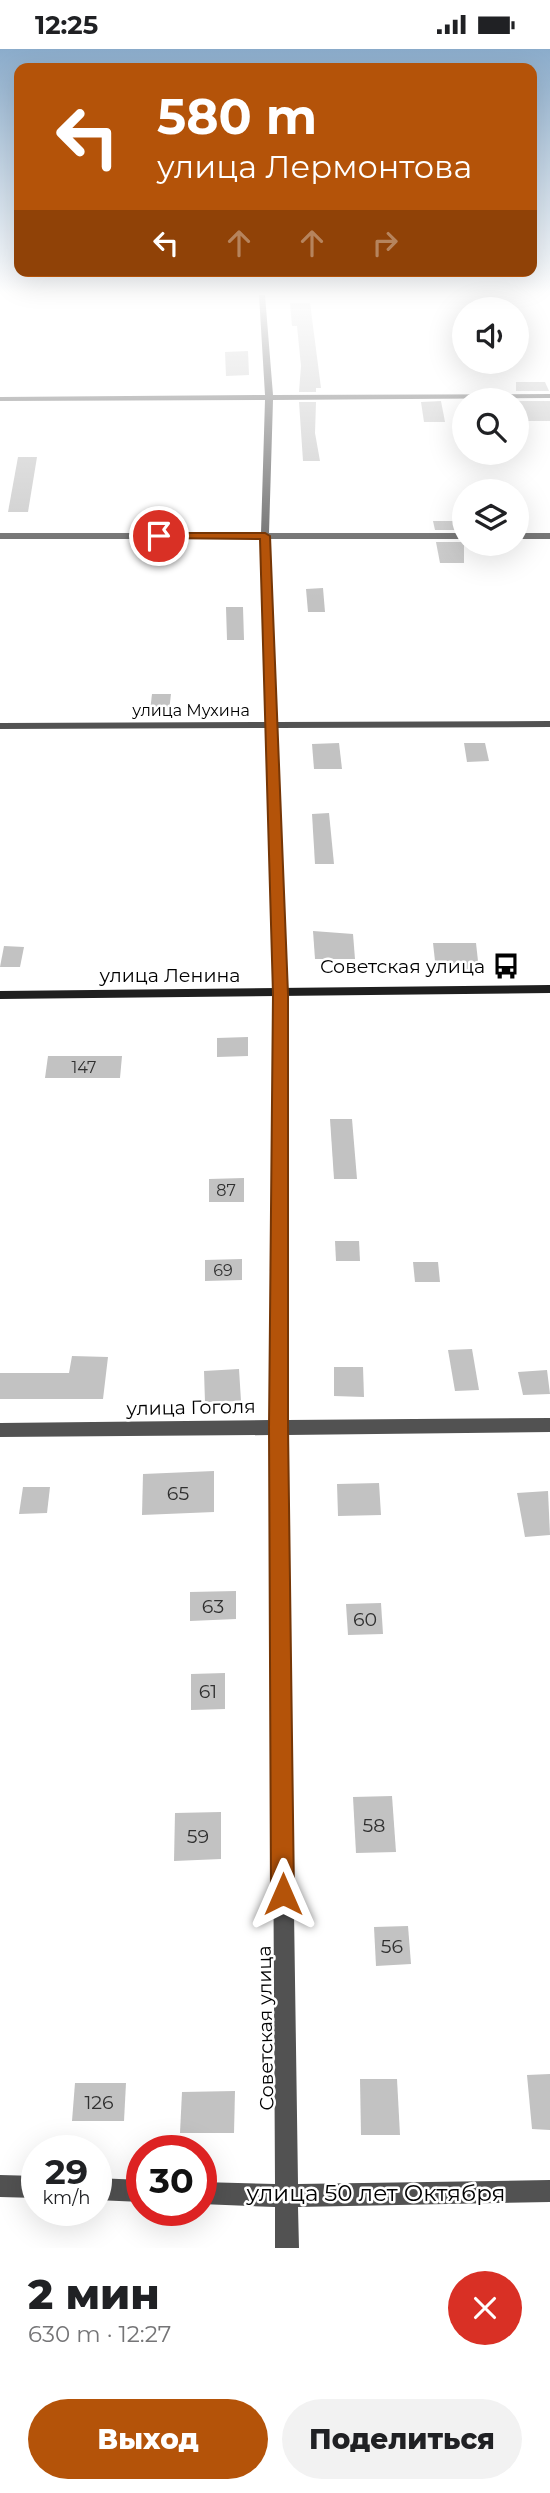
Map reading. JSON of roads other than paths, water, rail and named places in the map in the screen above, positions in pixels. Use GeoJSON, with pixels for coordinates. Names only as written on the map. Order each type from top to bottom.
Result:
{"type":"FeatureCollection","features":[{"type":"Feature","properties":{"kind":"main road","name":"улица Ленина"},"geometry":{"type":"LineString","coordinates":[[0,995],[550,989]]}},
{"type":"Feature","properties":{"kind":"street"},"geometry":{"type":"LineString","coordinates":[[0,399],[186,398]]}},
{"type":"Feature","properties":{"kind":"street","name":"Советская улица"},"geometry":{"type":"LineString","coordinates":[[269,398],[265,536],[281,994],[278,1427],[287,2248]]}},
{"type":"Feature","properties":{"kind":"street"},"geometry":{"type":"LineString","coordinates":[[0,536],[452,536]]}},
{"type":"Feature","properties":{"kind":"street"},"geometry":{"type":"LineString","coordinates":[[529,536],[550,536]]}},
{"type":"Feature","properties":{"kind":"street","name":"улица Мухина"},"geometry":{"type":"LineString","coordinates":[[0,726],[550,724]]}},
{"type":"Feature","properties":{"kind":"street","name":"улица Гоголя"},"geometry":{"type":"LineString","coordinates":[[0,1430],[550,1425]]}},
{"type":"Feature","properties":{"kind":"street"},"geometry":{"type":"LineString","coordinates":[[0,2186],[21,2187]]}},
{"type":"Feature","properties":{"kind":"street","name":"улица 50 лет Октября"},"geometry":{"type":"LineString","coordinates":[[217,2194],[286,2196],[550,2191]]}},
{"type":"Feature","properties":{"kind":"place","name":"Советская улица"},"geometry":{"type":"Point","coordinates":[506,966]}}]}
